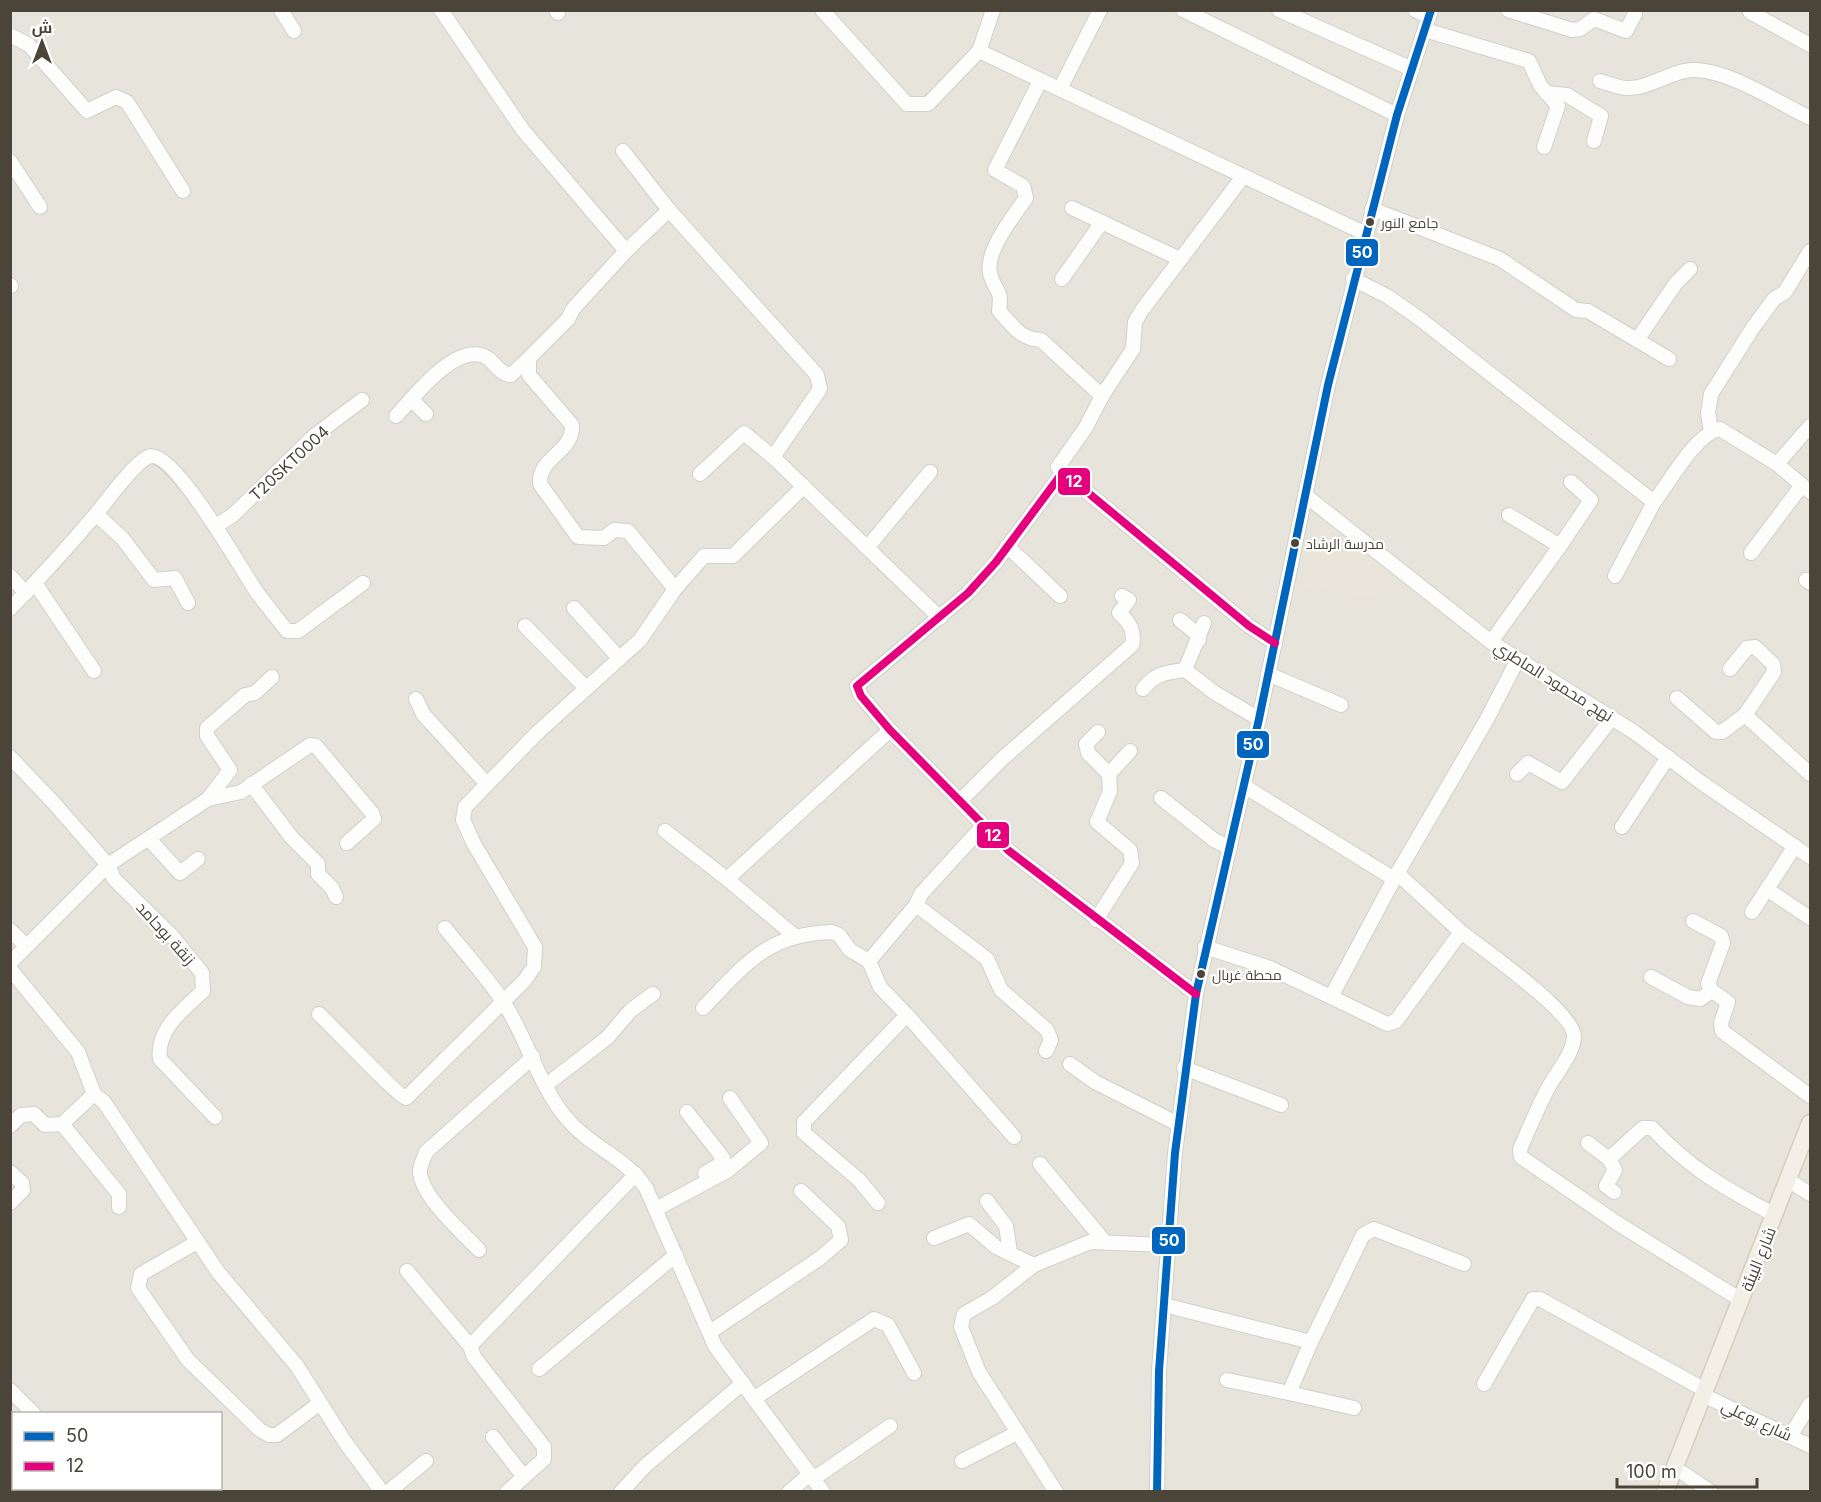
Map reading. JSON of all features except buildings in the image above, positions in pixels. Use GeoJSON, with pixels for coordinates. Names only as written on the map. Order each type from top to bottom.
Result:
{"type":"FeatureCollection","features":[{"type":"Feature","properties":{"kind":"main road","name":"شارع البيئة"},"geometry":{"type":"LineString","coordinates":[[1707,1395],[1764,1256],[1775,1215],[1798,1186],[1810,1123]]}},
{"type":"Feature","properties":{"kind":"main road","name":"شارع البيئة"},"geometry":{"type":"LineString","coordinates":[[1707,1395],[1741,1300],[1798,1186],[1810,1150]]}},
{"type":"Feature","properties":{"kind":"main road"},"geometry":{"type":"LineString","coordinates":[[1675,1491],[1683,1473],[1707,1395]]}},
{"type":"Feature","properties":{"kind":"main road"},"geometry":{"type":"LineString","coordinates":[[1665,1491],[1707,1395]]}},
{"type":"Feature","properties":{"kind":"street"},"geometry":{"type":"LineString","coordinates":[[281,10],[294,31]]}},
{"type":"Feature","properties":{"kind":"street"},"geometry":{"type":"LineString","coordinates":[[441,10],[522,129],[626,251]]}},
{"type":"Feature","properties":{"kind":"street"},"geometry":{"type":"LineString","coordinates":[[822,10],[907,104],[928,104],[979,51],[993,10]]}},
{"type":"Feature","properties":{"kind":"street"},"geometry":{"type":"LineString","coordinates":[[1060,89],[1100,10]]}},
{"type":"Feature","properties":{"kind":"street"},"geometry":{"type":"LineString","coordinates":[[1184,10],[1397,115]]}},
{"type":"Feature","properties":{"kind":"street"},"geometry":{"type":"LineString","coordinates":[[1279,10],[1412,69]]}},
{"type":"Feature","properties":{"kind":"street"},"geometry":{"type":"LineString","coordinates":[[1415,10],[1428,19],[1529,62],[1546,93],[1558,106],[1544,147]]}},
{"type":"Feature","properties":{"kind":"street"},"geometry":{"type":"LineString","coordinates":[[1508,10],[1544,16],[1572,30],[1580,29],[1594,19],[1626,31],[1635,14]]}},
{"type":"Feature","properties":{"kind":"street"},"geometry":{"type":"LineString","coordinates":[[1750,12],[1810,45]]}},
{"type":"Feature","properties":{"kind":"street"},"geometry":{"type":"LineString","coordinates":[[1157,1491],[1167,1245],[1184,1068],[1196,994],[1259,719],[1305,495],[1353,279],[1397,115],[1428,19]]}},
{"type":"Feature","properties":{"kind":"street"},"geometry":{"type":"LineString","coordinates":[[10,35],[28,45],[87,111],[116,97],[127,102],[183,191]]}},
{"type":"Feature","properties":{"kind":"street"},"geometry":{"type":"LineString","coordinates":[[979,51],[1242,178],[1366,234]]}},
{"type":"Feature","properties":{"kind":"street"},"geometry":{"type":"LineString","coordinates":[[1600,81],[1626,88],[1681,72],[1709,72],[1810,118]]}},
{"type":"Feature","properties":{"kind":"street"},"geometry":{"type":"LineString","coordinates":[[1040,81],[995,170],[1023,186],[1026,198],[992,250],[990,276],[1000,290],[999,311],[1019,334],[1028,339],[1041,340],[1102,396]]}},
{"type":"Feature","properties":{"kind":"street"},"geometry":{"type":"LineString","coordinates":[[1546,93],[1575,98],[1601,116],[1594,141]]}},
{"type":"Feature","properties":{"kind":"street"},"geometry":{"type":"LineString","coordinates":[[623,151],[669,210],[817,375],[820,389],[773,458]]}},
{"type":"Feature","properties":{"kind":"street"},"geometry":{"type":"LineString","coordinates":[[10,161],[40,207]]}},
{"type":"Feature","properties":{"kind":"street"},"geometry":{"type":"LineString","coordinates":[[1242,178],[1135,322],[1133,348],[1102,396],[1086,427],[1058,467],[1249,626],[1275,643]]}},
{"type":"Feature","properties":{"kind":"street"},"geometry":{"type":"LineString","coordinates":[[1072,208],[1180,259]]}},
{"type":"Feature","properties":{"kind":"street"},"geometry":{"type":"LineString","coordinates":[[1372,209],[1500,259],[1576,309],[1588,311],[1670,358]]}},
{"type":"Feature","properties":{"kind":"street"},"geometry":{"type":"LineString","coordinates":[[396,416],[429,379],[461,357],[472,354],[482,355],[504,374],[511,375],[568,319],[573,309],[626,251],[669,210]]}},
{"type":"Feature","properties":{"kind":"street"},"geometry":{"type":"LineString","coordinates":[[1062,279],[1102,222]]}},
{"type":"Feature","properties":{"kind":"street"},"geometry":{"type":"LineString","coordinates":[[1711,430],[1708,404],[1717,381],[1774,300],[1785,292],[1810,251]]}},
{"type":"Feature","properties":{"kind":"street"},"geometry":{"type":"LineString","coordinates":[[1637,340],[1676,283],[1690,269]]}},
{"type":"Feature","properties":{"kind":"street"},"geometry":{"type":"LineString","coordinates":[[1353,279],[1387,296],[1420,319],[1654,502]]}},
{"type":"Feature","properties":{"kind":"street"},"geometry":{"type":"LineString","coordinates":[[529,358],[529,375],[572,425],[570,441],[544,466],[540,475],[540,484],[578,537],[604,538],[614,530],[628,531],[675,588]]}},
{"type":"Feature","properties":{"kind":"street","name":"T20SKT0004"},"geometry":{"type":"LineString","coordinates":[[216,526],[233,515],[314,436],[362,400]]}},
{"type":"Feature","properties":{"kind":"street"},"geometry":{"type":"LineString","coordinates":[[412,400],[426,414]]}},
{"type":"Feature","properties":{"kind":"street"},"geometry":{"type":"LineString","coordinates":[[1777,464],[1810,426]]}},
{"type":"Feature","properties":{"kind":"street"},"geometry":{"type":"LineString","coordinates":[[1615,576],[1654,502],[1698,443],[1711,430],[1720,429],[1777,464],[1806,489],[1751,553]]}},
{"type":"Feature","properties":{"kind":"street"},"geometry":{"type":"LineString","coordinates":[[700,474],[744,433],[804,486],[940,618]]}},
{"type":"Feature","properties":{"kind":"street"},"geometry":{"type":"LineString","coordinates":[[10,609],[122,483],[148,457],[155,456],[162,459],[216,526],[256,591],[287,631],[298,631],[363,583]]}},
{"type":"Feature","properties":{"kind":"street"},"geometry":{"type":"LineString","coordinates":[[867,548],[930,472]]}},
{"type":"Feature","properties":{"kind":"street"},"geometry":{"type":"LineString","coordinates":[[1064,472],[968,593],[857,686],[861,696],[890,730],[1009,851],[1095,920],[1196,994]]}},
{"type":"Feature","properties":{"kind":"street"},"geometry":{"type":"LineString","coordinates":[[1491,642],[1592,500],[1571,482]]}},
{"type":"Feature","properties":{"kind":"street"},"geometry":{"type":"LineString","coordinates":[[319,1014],[358,1051],[390,1087],[406,1098],[504,1003],[534,967],[535,947],[474,844],[463,820],[465,807],[486,783],[585,687],[640,640],[675,588],[704,556],[733,556],[804,486]]}},
{"type":"Feature","properties":{"kind":"street","name":"نهج محمود الماطري"},"geometry":{"type":"LineString","coordinates":[[1305,495],[1491,642],[1612,718],[1720,797],[1810,857]]}},
{"type":"Feature","properties":{"kind":"street"},"geometry":{"type":"LineString","coordinates":[[96,514],[123,539],[154,580],[175,578],[188,603]]}},
{"type":"Feature","properties":{"kind":"street"},"geometry":{"type":"LineString","coordinates":[[1509,514],[1560,546]]}},
{"type":"Feature","properties":{"kind":"street"},"geometry":{"type":"LineString","coordinates":[[1007,546],[1060,596]]}},
{"type":"Feature","properties":{"kind":"street"},"geometry":{"type":"LineString","coordinates":[[10,576],[30,588],[94,671]]}},
{"type":"Feature","properties":{"kind":"street"},"geometry":{"type":"LineString","coordinates":[[960,801],[1002,759],[1132,645],[1134,635],[1130,623],[1119,613],[1129,600],[1122,596]]}},
{"type":"Feature","properties":{"kind":"street"},"geometry":{"type":"LineString","coordinates":[[574,608],[620,658]]}},
{"type":"Feature","properties":{"kind":"street"},"geometry":{"type":"LineString","coordinates":[[1180,620],[1196,633],[1199,640]]}},
{"type":"Feature","properties":{"kind":"street"},"geometry":{"type":"LineString","coordinates":[[1185,670],[1204,623]]}},
{"type":"Feature","properties":{"kind":"street"},"geometry":{"type":"LineString","coordinates":[[525,626],[585,687]]}},
{"type":"Feature","properties":{"kind":"street"},"geometry":{"type":"LineString","coordinates":[[1677,698],[1716,732],[1722,732],[1745,715],[1774,672],[1773,664],[1755,647],[1748,648],[1730,669]]}},
{"type":"Feature","properties":{"kind":"street"},"geometry":{"type":"LineString","coordinates":[[1331,997],[1395,876],[1486,721],[1518,659]]}},
{"type":"Feature","properties":{"kind":"street"},"geometry":{"type":"LineString","coordinates":[[1143,689],[1150,679],[1161,674],[1185,670],[1215,693],[1259,719]]}},
{"type":"Feature","properties":{"kind":"street"},"geometry":{"type":"LineString","coordinates":[[1268,674],[1341,705]]}},
{"type":"Feature","properties":{"kind":"street"},"geometry":{"type":"LineString","coordinates":[[10,963],[108,865],[208,799],[230,770],[207,736],[207,728],[245,695],[255,693],[272,677]]}},
{"type":"Feature","properties":{"kind":"street"},"geometry":{"type":"LineString","coordinates":[[416,699],[423,714],[486,783]]}},
{"type":"Feature","properties":{"kind":"street"},"geometry":{"type":"LineString","coordinates":[[1745,715],[1810,774]]}},
{"type":"Feature","properties":{"kind":"street"},"geometry":{"type":"LineString","coordinates":[[1517,774],[1528,763],[1562,782],[1612,718]]}},
{"type":"Feature","properties":{"kind":"street"},"geometry":{"type":"LineString","coordinates":[[727,879],[890,730]]}},
{"type":"Feature","properties":{"kind":"street"},"geometry":{"type":"LineString","coordinates":[[1095,920],[1132,863],[1130,850],[1097,822],[1110,791],[1109,774],[1088,753],[1086,744],[1098,732]]}},
{"type":"Feature","properties":{"kind":"street"},"geometry":{"type":"LineString","coordinates":[[208,799],[241,792],[310,745],[316,746],[372,813],[374,819],[347,843]]}},
{"type":"Feature","properties":{"kind":"street"},"geometry":{"type":"LineString","coordinates":[[1109,774],[1130,751]]}},
{"type":"Feature","properties":{"kind":"street","name":"زنقة بوحامد"},"geometry":{"type":"LineString","coordinates":[[10,757],[108,865],[114,879],[172,936],[202,974],[203,991],[172,1020],[159,1049],[160,1059],[215,1117]]}},
{"type":"Feature","properties":{"kind":"street"},"geometry":{"type":"LineString","coordinates":[[1622,827],[1668,757]]}},
{"type":"Feature","properties":{"kind":"street"},"geometry":{"type":"LineString","coordinates":[[251,784],[292,838],[318,864],[318,874],[332,888],[336,897]]}},
{"type":"Feature","properties":{"kind":"street"},"geometry":{"type":"LineString","coordinates":[[1244,786],[1395,876],[1461,932],[1537,991],[1573,1028],[1574,1041],[1571,1050],[1543,1097],[1520,1149],[1521,1157],[1617,1223],[1741,1300]]}},
{"type":"Feature","properties":{"kind":"street"},"geometry":{"type":"LineString","coordinates":[[1161,798],[1214,840],[1230,848]]}},
{"type":"Feature","properties":{"kind":"street"},"geometry":{"type":"LineString","coordinates":[[869,961],[916,905],[921,894],[983,826]]}},
{"type":"Feature","properties":{"kind":"street"},"geometry":{"type":"LineString","coordinates":[[665,831],[796,937]]}},
{"type":"Feature","properties":{"kind":"street"},"geometry":{"type":"LineString","coordinates":[[149,838],[180,873],[198,859]]}},
{"type":"Feature","properties":{"kind":"street"},"geometry":{"type":"LineString","coordinates":[[1752,912],[1795,846]]}},
{"type":"Feature","properties":{"kind":"street"},"geometry":{"type":"LineString","coordinates":[[1769,888],[1771,892],[1810,918]]}},
{"type":"Feature","properties":{"kind":"street"},"geometry":{"type":"LineString","coordinates":[[916,905],[987,959],[1001,990],[1047,1030],[1051,1040],[1046,1052]]}},
{"type":"Feature","properties":{"kind":"street"},"geometry":{"type":"LineString","coordinates":[[1693,921],[1721,936],[1723,943],[1708,984],[1712,991],[1728,1002],[1721,1023],[1722,1031],[1810,1096]]}},
{"type":"Feature","properties":{"kind":"street"},"geometry":{"type":"LineString","coordinates":[[444,928],[504,1003],[546,1085],[566,1118],[585,1138],[622,1161],[636,1174],[655,1206],[716,1346],[823,1491]]}},
{"type":"Feature","properties":{"kind":"street"},"geometry":{"type":"LineString","coordinates":[[10,930],[26,946]]}},
{"type":"Feature","properties":{"kind":"street"},"geometry":{"type":"LineString","coordinates":[[703,1008],[757,954],[781,940],[832,932],[839,935],[850,950],[869,961],[880,987],[1014,1137]]}},
{"type":"Feature","properties":{"kind":"street"},"geometry":{"type":"LineString","coordinates":[[1206,947],[1270,968],[1387,1024],[1396,1021],[1461,932]]}},
{"type":"Feature","properties":{"kind":"street"},"geometry":{"type":"LineString","coordinates":[[10,969],[78,1052],[94,1094],[104,1102],[176,1206],[197,1242],[239,1298],[297,1366],[382,1491]]}},
{"type":"Feature","properties":{"kind":"street"},"geometry":{"type":"LineString","coordinates":[[1651,977],[1688,997],[1700,999],[1712,991]]}},
{"type":"Feature","properties":{"kind":"street"},"geometry":{"type":"LineString","coordinates":[[546,1085],[607,1038],[631,1010],[653,994]]}},
{"type":"Feature","properties":{"kind":"street"},"geometry":{"type":"LineString","coordinates":[[878,1203],[859,1180],[804,1133],[804,1122],[907,1015]]}},
{"type":"Feature","properties":{"kind":"street"},"geometry":{"type":"LineString","coordinates":[[479,1250],[445,1214],[426,1189],[420,1171],[422,1163],[426,1152],[533,1057]]}},
{"type":"Feature","properties":{"kind":"street"},"geometry":{"type":"LineString","coordinates":[[1070,1064],[1095,1082],[1178,1124]]}},
{"type":"Feature","properties":{"kind":"street"},"geometry":{"type":"LineString","coordinates":[[1184,1068],[1281,1105]]}},
{"type":"Feature","properties":{"kind":"street"},"geometry":{"type":"LineString","coordinates":[[10,1126],[21,1115],[34,1114],[45,1125],[62,1124],[94,1094]]}},
{"type":"Feature","properties":{"kind":"street"},"geometry":{"type":"LineString","coordinates":[[655,1206],[727,1171],[762,1143],[730,1098]]}},
{"type":"Feature","properties":{"kind":"street"},"geometry":{"type":"LineString","coordinates":[[655,1206],[719,1165],[723,1158],[687,1112]]}},
{"type":"Feature","properties":{"kind":"street"},"geometry":{"type":"LineString","coordinates":[[62,1124],[119,1194],[119,1207]]}},
{"type":"Feature","properties":{"kind":"street"},"geometry":{"type":"LineString","coordinates":[[1609,1159],[1643,1128],[1652,1128],[1695,1169],[1719,1186],[1775,1215]]}},
{"type":"Feature","properties":{"kind":"street"},"geometry":{"type":"LineString","coordinates":[[1588,1143],[1609,1159],[1614,1170],[1606,1186],[1614,1192]]}},
{"type":"Feature","properties":{"kind":"street"},"geometry":{"type":"LineString","coordinates":[[1040,1164],[1104,1241]]}},
{"type":"Feature","properties":{"kind":"street"},"geometry":{"type":"LineString","coordinates":[[10,1172],[22,1183],[23,1190],[10,1203]]}},
{"type":"Feature","properties":{"kind":"street"},"geometry":{"type":"LineString","coordinates":[[470,1347],[636,1174]]}},
{"type":"Feature","properties":{"kind":"street"},"geometry":{"type":"LineString","coordinates":[[710,1332],[820,1258],[841,1240],[838,1226],[801,1191]]}},
{"type":"Feature","properties":{"kind":"street"},"geometry":{"type":"LineString","coordinates":[[987,1200],[1006,1226],[1010,1252]]}},
{"type":"Feature","properties":{"kind":"street"},"geometry":{"type":"LineString","coordinates":[[934,1238],[969,1224],[996,1247],[1034,1265]]}},
{"type":"Feature","properties":{"kind":"street"},"geometry":{"type":"LineString","coordinates":[[1289,1393],[1363,1235],[1374,1229],[1464,1264]]}},
{"type":"Feature","properties":{"kind":"street"},"geometry":{"type":"LineString","coordinates":[[1056,1491],[979,1372],[961,1327],[964,1314],[992,1298],[1034,1265],[1078,1245],[1104,1241],[1167,1245]]}},
{"type":"Feature","properties":{"kind":"street"},"geometry":{"type":"LineString","coordinates":[[197,1242],[141,1274],[138,1288],[188,1360],[260,1430],[269,1435],[277,1436],[320,1403]]}},
{"type":"Feature","properties":{"kind":"street"},"geometry":{"type":"LineString","coordinates":[[539,1369],[676,1255]]}},
{"type":"Feature","properties":{"kind":"street"},"geometry":{"type":"LineString","coordinates":[[407,1271],[470,1347],[474,1357],[544,1447],[544,1459],[507,1491]]}},
{"type":"Feature","properties":{"kind":"street","name":"شارع بوعلي"},"geometry":{"type":"LineString","coordinates":[[1484,1384],[1533,1299],[1540,1299],[1592,1326],[1707,1395],[1810,1446]]}},
{"type":"Feature","properties":{"kind":"street"},"geometry":{"type":"LineString","coordinates":[[1164,1305],[1311,1342]]}},
{"type":"Feature","properties":{"kind":"street"},"geometry":{"type":"LineString","coordinates":[[755,1398],[874,1319],[888,1325],[914,1373]]}},
{"type":"Feature","properties":{"kind":"street"},"geometry":{"type":"LineString","coordinates":[[1227,1380],[1354,1408]]}},
{"type":"Feature","properties":{"kind":"street"},"geometry":{"type":"LineString","coordinates":[[621,1491],[645,1466],[743,1383]]}},
{"type":"Feature","properties":{"kind":"street"},"geometry":{"type":"LineString","coordinates":[[10,1390],[33,1412]]}},
{"type":"Feature","properties":{"kind":"street"},"geometry":{"type":"LineString","coordinates":[[1791,1435],[1810,1404]]}},
{"type":"Feature","properties":{"kind":"street"},"geometry":{"type":"LineString","coordinates":[[789,1491],[890,1426]]}},
{"type":"Feature","properties":{"kind":"street"},"geometry":{"type":"LineString","coordinates":[[962,1461],[1017,1433]]}},
{"type":"Feature","properties":{"kind":"street"},"geometry":{"type":"LineString","coordinates":[[493,1437],[524,1477]]}},
{"type":"Feature","properties":{"kind":"street"},"geometry":{"type":"LineString","coordinates":[[388,1491],[426,1461]]}},
{"type":"Feature","properties":{"kind":"street"},"geometry":{"type":"LineString","coordinates":[[1683,1473],[1711,1491]]}},
{"type":"Feature","properties":{"kind":"shaded area"},"geometry":{"type":"Polygon","coordinates":[[[10,11],[1810,11],[1810,1491],[11,1491],[10,11]]]}},
{"type":"Feature","properties":{"kind":"shaded area"},"geometry":{"type":"Polygon","coordinates":[[[1322,515],[1395,571],[1372,599],[1322,588],[1321,592],[1303,589],[1317,517],[1322,515]]]}},
{"type":"Feature","properties":{"kind":"transit line","name":"50"},"geometry":{"type":"LineString","coordinates":[[1157,1492],[1159,1371],[1175,1153],[1196,994],[1259,719],[1328,385],[1397,115],[1431,10]]}},
{"type":"Feature","properties":{"kind":"transit line","name":"12"},"geometry":{"type":"LineString","coordinates":[[1196,994],[1009,851],[890,730],[861,696],[857,686],[968,593],[996,562],[1063,472],[1249,626],[1275,643]]}},
{"type":"Feature","properties":{"kind":"place","name":"جامع النور"},"geometry":{"type":"Point","coordinates":[1370,222]}},
{"type":"Feature","properties":{"kind":"place","name":"مدرسة الرشاد"},"geometry":{"type":"Point","coordinates":[1295,543]}},
{"type":"Feature","properties":{"kind":"place","name":"محطة غربال"},"geometry":{"type":"Point","coordinates":[1201,974]}}]}
